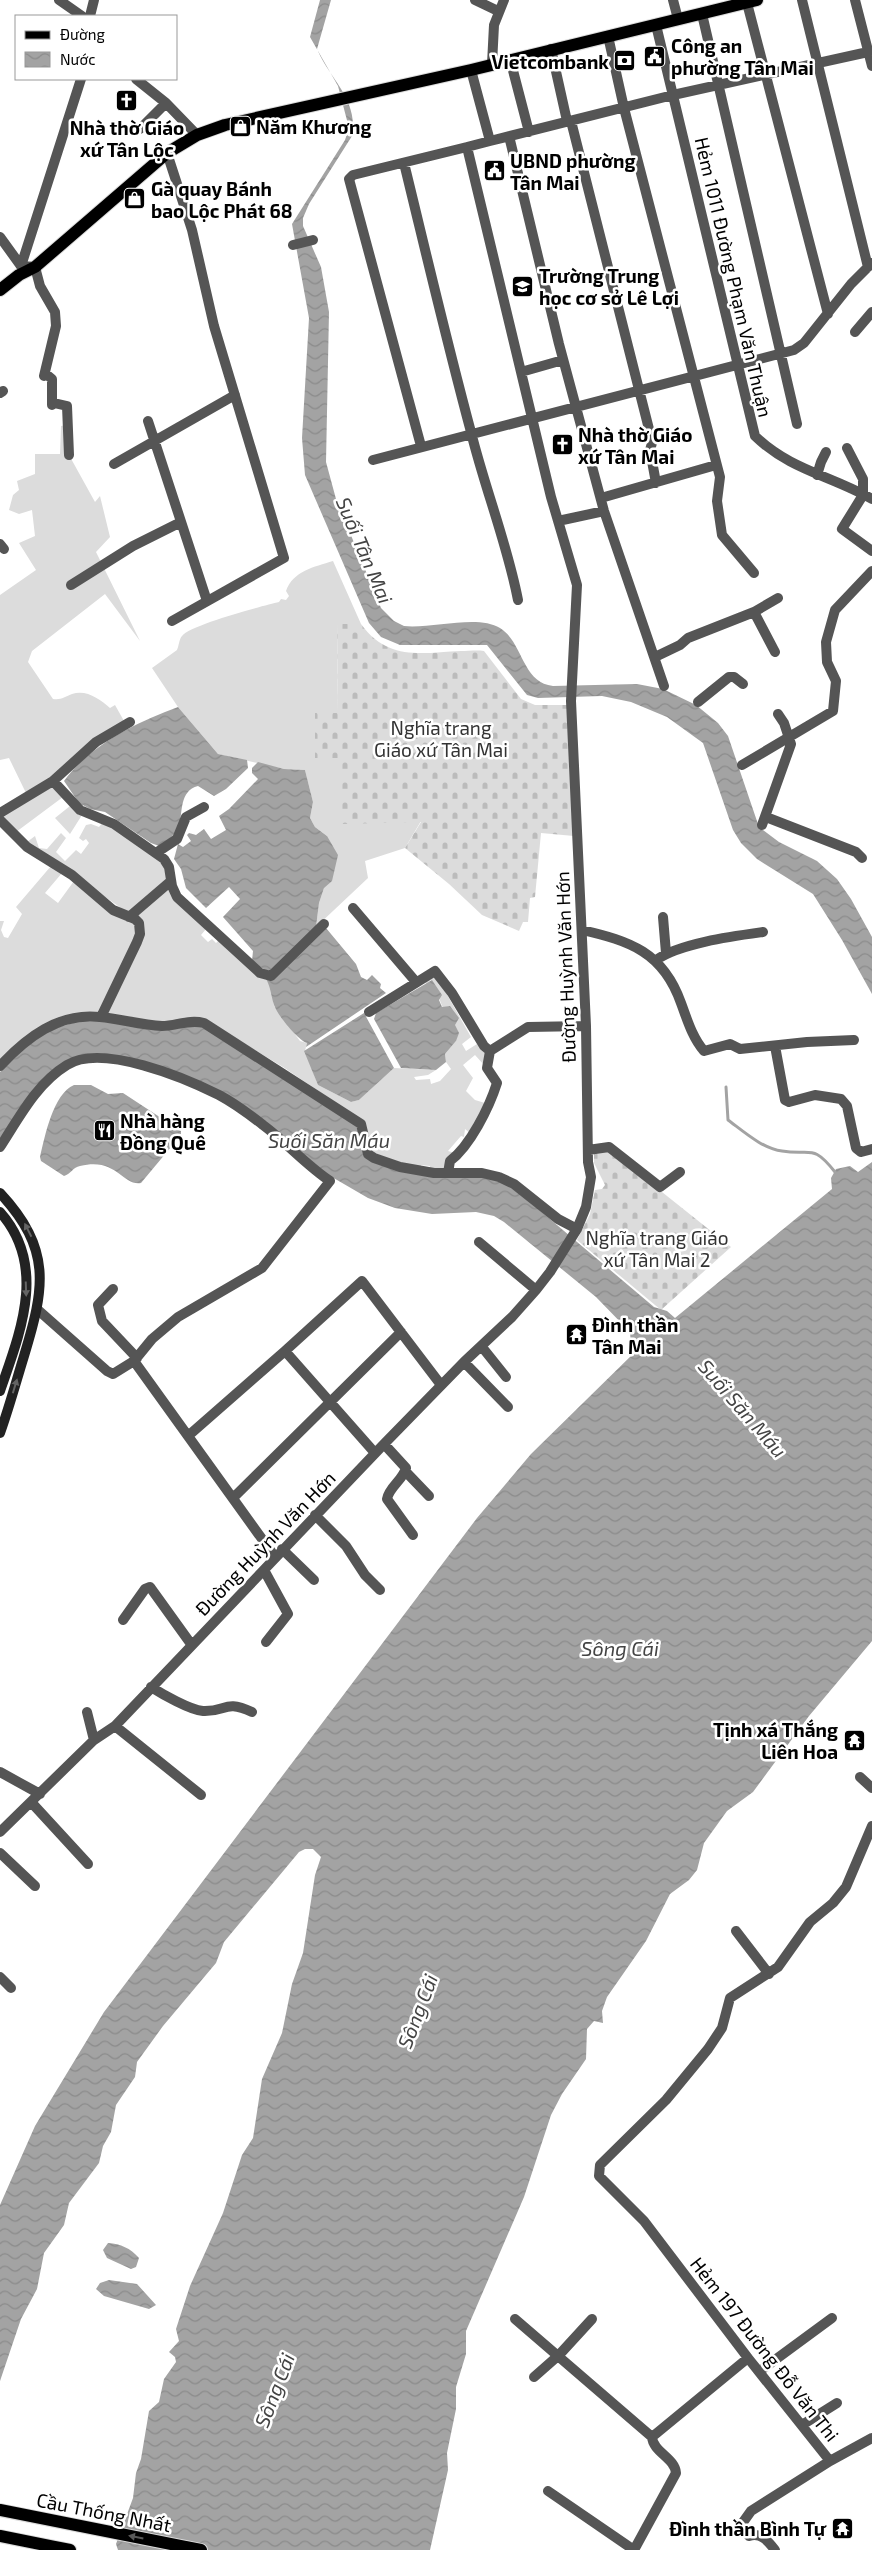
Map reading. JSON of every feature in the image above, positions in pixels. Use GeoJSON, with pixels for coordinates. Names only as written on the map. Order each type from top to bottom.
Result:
{"type":"FeatureCollection","features":[{"type":"Feature","properties":{"kind":"main road"},"geometry":{"type":"LineString","coordinates":[[0,290],[19,275],[35,266],[167,153],[197,135],[225,125],[471,70],[551,49],[752,2]]}},
{"type":"Feature","properties":{"kind":"main road"},"geometry":{"type":"LineString","coordinates":[[0,1192],[27,1227],[37,1250],[40,1286],[38,1310],[0,1433]]}},
{"type":"Feature","properties":{"kind":"main road"},"geometry":{"type":"LineString","coordinates":[[0,1212],[17,1235],[24,1260],[27,1294],[23,1319],[0,1391]]}},
{"type":"Feature","properties":{"kind":"main road","name":"Cầu Thống Nhất"},"geometry":{"type":"LineString","coordinates":[[0,2510],[201,2550]]}},
{"type":"Feature","properties":{"kind":"main road"},"geometry":{"type":"LineString","coordinates":[[0,2536],[70,2550]]}},
{"type":"Feature","properties":{"kind":"street"},"geometry":{"type":"LineString","coordinates":[[59,0],[81,15]]}},
{"type":"Feature","properties":{"kind":"street"},"geometry":{"type":"LineString","coordinates":[[90,15],[94,0]]}},
{"type":"Feature","properties":{"kind":"street"},"geometry":{"type":"LineString","coordinates":[[475,0],[498,11]]}},
{"type":"Feature","properties":{"kind":"street"},"geometry":{"type":"LineString","coordinates":[[492,64],[494,25],[504,0]]}},
{"type":"Feature","properties":{"kind":"street"},"geometry":{"type":"LineString","coordinates":[[673,0],[678,20]]}},
{"type":"Feature","properties":{"kind":"street"},"geometry":{"type":"LineString","coordinates":[[373,460],[471,433],[639,391],[692,375],[738,366],[800,347],[851,284],[870,265],[802,0]]}},
{"type":"Feature","properties":{"kind":"street"},"geometry":{"type":"LineString","coordinates":[[855,0],[872,66]]}},
{"type":"Feature","properties":{"kind":"street"},"geometry":{"type":"LineString","coordinates":[[752,2],[764,75],[828,314]]}},
{"type":"Feature","properties":{"kind":"street"},"geometry":{"type":"LineString","coordinates":[[702,14],[796,424]]}},
{"type":"Feature","properties":{"kind":"street","name":"Hẻm 1011 Đường Phạm Văn Thuận"},"geometry":{"type":"LineString","coordinates":[[656,25],[755,436],[792,463],[870,498]]}},
{"type":"Feature","properties":{"kind":"street"},"geometry":{"type":"LineString","coordinates":[[608,36],[624,108],[720,477],[717,501],[722,535],[754,573]]}},
{"type":"Feature","properties":{"kind":"street"},"geometry":{"type":"LineString","coordinates":[[551,49],[650,433],[652,444],[650,450],[656,483]]}},
{"type":"Feature","properties":{"kind":"street"},"geometry":{"type":"LineString","coordinates":[[421,446],[350,179],[353,175],[673,95],[868,52]]}},
{"type":"Feature","properties":{"kind":"street"},"geometry":{"type":"LineString","coordinates":[[510,59],[529,132]]}},
{"type":"Feature","properties":{"kind":"street"},"geometry":{"type":"LineString","coordinates":[[471,70],[490,141]]}},
{"type":"Feature","properties":{"kind":"street"},"geometry":{"type":"LineString","coordinates":[[21,266],[81,80]]}},
{"type":"Feature","properties":{"kind":"street"},"geometry":{"type":"LineString","coordinates":[[137,80],[166,103],[197,135]]}},
{"type":"Feature","properties":{"kind":"street"},"geometry":{"type":"LineString","coordinates":[[140,129],[166,103]]}},
{"type":"Feature","properties":{"kind":"street"},"geometry":{"type":"LineString","coordinates":[[509,136],[563,360],[604,511],[664,686]]}},
{"type":"Feature","properties":{"kind":"street"},"geometry":{"type":"LineString","coordinates":[[467,147],[558,521],[604,511]]}},
{"type":"Feature","properties":{"kind":"street"},"geometry":{"type":"LineString","coordinates":[[167,153],[192,230],[214,326],[284,558],[172,622]]}},
{"type":"Feature","properties":{"kind":"street"},"geometry":{"type":"LineString","coordinates":[[404,163],[471,433],[509,557],[518,600]]}},
{"type":"Feature","properties":{"kind":"street"},"geometry":{"type":"LineString","coordinates":[[0,237],[21,266]]}},
{"type":"Feature","properties":{"kind":"street"},"geometry":{"type":"LineString","coordinates":[[293,245],[313,240]]}},
{"type":"Feature","properties":{"kind":"street"},"geometry":{"type":"LineString","coordinates":[[21,266],[35,266],[40,286],[55,312],[56,326],[44,376],[46,374],[52,379],[52,405],[67,406],[69,455]]}},
{"type":"Feature","properties":{"kind":"street"},"geometry":{"type":"LineString","coordinates":[[855,332],[872,312]]}},
{"type":"Feature","properties":{"kind":"street"},"geometry":{"type":"LineString","coordinates":[[521,372],[563,360]]}},
{"type":"Feature","properties":{"kind":"street"},"geometry":{"type":"LineString","coordinates":[[114,464],[235,395]]}},
{"type":"Feature","properties":{"kind":"street"},"geometry":{"type":"LineString","coordinates":[[148,421],[207,601]]}},
{"type":"Feature","properties":{"kind":"street"},"geometry":{"type":"LineString","coordinates":[[847,448],[863,479],[870,498],[842,529],[872,551]]}},
{"type":"Feature","properties":{"kind":"street"},"geometry":{"type":"LineString","coordinates":[[817,475],[820,462],[826,452]]}},
{"type":"Feature","properties":{"kind":"street"},"geometry":{"type":"LineString","coordinates":[[601,498],[716,466]]}},
{"type":"Feature","properties":{"kind":"street","name":"Đường Huỳnh Văn Hớn"},"geometry":{"type":"LineString","coordinates":[[0,1832],[94,1740],[116,1726],[191,1644],[441,1384],[482,1347],[536,1290],[550,1272],[577,1228],[588,1197],[590,1177],[586,1026],[571,701],[576,585],[558,521]]}},
{"type":"Feature","properties":{"kind":"street"},"geometry":{"type":"LineString","coordinates":[[71,584],[134,546],[181,522]]}},
{"type":"Feature","properties":{"kind":"street"},"geometry":{"type":"LineString","coordinates":[[742,764],[833,711],[836,681],[827,662],[826,642],[835,610],[872,570]]}},
{"type":"Feature","properties":{"kind":"street"},"geometry":{"type":"LineString","coordinates":[[655,657],[680,645],[688,638],[754,612],[778,598]]}},
{"type":"Feature","properties":{"kind":"street"},"geometry":{"type":"LineString","coordinates":[[754,612],[775,652]]}},
{"type":"Feature","properties":{"kind":"street"},"geometry":{"type":"LineString","coordinates":[[698,702],[729,677],[734,677],[744,684]]}},
{"type":"Feature","properties":{"kind":"street"},"geometry":{"type":"LineString","coordinates":[[778,714],[784,723],[791,744],[764,821],[856,852],[862,858]]}},
{"type":"Feature","properties":{"kind":"street"},"geometry":{"type":"LineString","coordinates":[[0,813],[53,781],[96,742],[130,722]]}},
{"type":"Feature","properties":{"kind":"street"},"geometry":{"type":"LineString","coordinates":[[53,781],[80,810],[114,824],[167,862],[174,892],[183,903],[263,974],[271,976],[324,924]]}},
{"type":"Feature","properties":{"kind":"street"},"geometry":{"type":"LineString","coordinates":[[156,853],[177,839],[186,817],[204,807]]}},
{"type":"Feature","properties":{"kind":"street"},"geometry":{"type":"LineString","coordinates":[[0,820],[27,847],[72,875],[113,910],[139,923],[140,934],[101,1017]]}},
{"type":"Feature","properties":{"kind":"street"},"geometry":{"type":"LineString","coordinates":[[129,917],[171,881]]}},
{"type":"Feature","properties":{"kind":"street"},"geometry":{"type":"LineString","coordinates":[[353,908],[416,982]]}},
{"type":"Feature","properties":{"kind":"street"},"geometry":{"type":"LineString","coordinates":[[663,917],[666,953]]}},
{"type":"Feature","properties":{"kind":"street"},"geometry":{"type":"LineString","coordinates":[[582,930],[617,938],[645,952],[656,960],[674,984],[689,1026],[704,1051],[730,1044],[740,1049],[806,1042],[854,1040]]}},
{"type":"Feature","properties":{"kind":"street"},"geometry":{"type":"LineString","coordinates":[[656,960],[666,953],[727,937],[764,932]]}},
{"type":"Feature","properties":{"kind":"street"},"geometry":{"type":"LineString","coordinates":[[369,1012],[432,972],[438,973],[470,1026],[490,1050],[487,1068],[497,1083],[494,1094],[466,1146],[449,1162],[448,1173]]}},
{"type":"Feature","properties":{"kind":"street"},"geometry":{"type":"LineString","coordinates":[[0,1066],[17,1048],[46,1028],[62,1021],[101,1017],[160,1026],[196,1021],[204,1023],[361,1124],[368,1154],[374,1158],[400,1167],[434,1174],[482,1173],[499,1177],[514,1184],[558,1219],[577,1228]]}},
{"type":"Feature","properties":{"kind":"street"},"geometry":{"type":"LineString","coordinates":[[490,1050],[528,1027],[586,1026]]}},
{"type":"Feature","properties":{"kind":"street"},"geometry":{"type":"LineString","coordinates":[[775,1046],[785,1100],[789,1102],[814,1096],[841,1099],[847,1106],[856,1148],[861,1152],[872,1149]]}},
{"type":"Feature","properties":{"kind":"street"},"geometry":{"type":"LineString","coordinates":[[0,1147],[33,1097],[54,1074],[68,1064],[83,1059],[115,1059],[143,1066],[219,1095],[264,1125],[330,1181],[262,1268],[178,1317],[164,1327],[136,1359],[113,1374],[38,1310]]}},
{"type":"Feature","properties":{"kind":"street"},"geometry":{"type":"LineString","coordinates":[[588,1150],[609,1147],[660,1187],[680,1172]]}},
{"type":"Feature","properties":{"kind":"street"},"geometry":{"type":"LineString","coordinates":[[479,1242],[536,1290]]}},
{"type":"Feature","properties":{"kind":"street"},"geometry":{"type":"LineString","coordinates":[[188,1436],[285,1352],[362,1281],[441,1384]]}},
{"type":"Feature","properties":{"kind":"street"},"geometry":{"type":"LineString","coordinates":[[113,1289],[98,1305],[100,1317],[136,1359],[233,1498],[278,1553],[314,1580]]}},
{"type":"Feature","properties":{"kind":"street"},"geometry":{"type":"LineString","coordinates":[[233,1498],[401,1332]]}},
{"type":"Feature","properties":{"kind":"street"},"geometry":{"type":"LineString","coordinates":[[482,1347],[506,1377]]}},
{"type":"Feature","properties":{"kind":"street"},"geometry":{"type":"LineString","coordinates":[[285,1352],[375,1453]]}},
{"type":"Feature","properties":{"kind":"street"},"geometry":{"type":"LineString","coordinates":[[464,1362],[508,1407]]}},
{"type":"Feature","properties":{"kind":"street"},"geometry":{"type":"LineString","coordinates":[[384,1444],[405,1464],[406,1472],[429,1496]]}},
{"type":"Feature","properties":{"kind":"street"},"geometry":{"type":"LineString","coordinates":[[406,1472],[388,1493],[387,1499],[413,1535]]}},
{"type":"Feature","properties":{"kind":"street"},"geometry":{"type":"LineString","coordinates":[[315,1515],[346,1546],[365,1576],[380,1590]]}},
{"type":"Feature","properties":{"kind":"street"},"geometry":{"type":"LineString","coordinates":[[264,1570],[288,1614],[266,1642]]}},
{"type":"Feature","properties":{"kind":"street"},"geometry":{"type":"LineString","coordinates":[[122,1620],[145,1589],[150,1587],[191,1644]]}},
{"type":"Feature","properties":{"kind":"street"},"geometry":{"type":"LineString","coordinates":[[151,1687],[168,1699],[202,1711],[236,1705],[252,1712]]}},
{"type":"Feature","properties":{"kind":"street"},"geometry":{"type":"LineString","coordinates":[[87,1712],[94,1740]]}},
{"type":"Feature","properties":{"kind":"street"},"geometry":{"type":"LineString","coordinates":[[116,1726],[201,1795]]}},
{"type":"Feature","properties":{"kind":"street"},"geometry":{"type":"LineString","coordinates":[[0,1772],[40,1794]]}},
{"type":"Feature","properties":{"kind":"street"},"geometry":{"type":"LineString","coordinates":[[860,1777],[872,1788]]}},
{"type":"Feature","properties":{"kind":"street"},"geometry":{"type":"LineString","coordinates":[[31,1802],[88,1864]]}},
{"type":"Feature","properties":{"kind":"street","name":"Hẻm 197 Đường Đỗ Văn Thi"},"geometry":{"type":"LineString","coordinates":[[872,1826],[846,1887],[833,1902],[810,1922],[786,1956],[768,1974],[736,1992],[730,1998],[722,2028],[708,2049],[666,2100],[600,2165],[598,2171],[599,2176],[633,2208],[662,2244],[748,2358],[830,2461],[872,2438]]}},
{"type":"Feature","properties":{"kind":"street"},"geometry":{"type":"LineString","coordinates":[[0,1853],[35,1886]]}},
{"type":"Feature","properties":{"kind":"street"},"geometry":{"type":"LineString","coordinates":[[736,1931],[768,1974]]}},
{"type":"Feature","properties":{"kind":"street"},"geometry":{"type":"LineString","coordinates":[[0,1977],[11,1988]]}},
{"type":"Feature","properties":{"kind":"street"},"geometry":{"type":"LineString","coordinates":[[760,2371],[832,2318]]}},
{"type":"Feature","properties":{"kind":"street"},"geometry":{"type":"LineString","coordinates":[[515,2319],[652,2437],[655,2445],[673,2465],[676,2473],[634,2550],[548,2491]]}},
{"type":"Feature","properties":{"kind":"street"},"geometry":{"type":"LineString","coordinates":[[534,2376],[559,2355],[592,2319]]}},
{"type":"Feature","properties":{"kind":"street"},"geometry":{"type":"LineString","coordinates":[[652,2437],[748,2358]]}},
{"type":"Feature","properties":{"kind":"street"},"geometry":{"type":"LineString","coordinates":[[802,2426],[837,2403]]}},
{"type":"Feature","properties":{"kind":"street"},"geometry":{"type":"LineString","coordinates":[[774,2550],[766,2539],[754,2534],[749,2536],[744,2532],[742,2525],[744,2520],[751,2511],[830,2461]]}},
{"type":"Feature","properties":{"kind":"green space"},"geometry":{"type":"Polygon","coordinates":[[[66,425],[69,455],[95,502],[100,496],[110,537],[96,552],[140,641],[105,594],[32,651],[28,662],[53,699],[61,699],[77,693],[88,694],[110,708],[115,705],[124,721],[50,779],[26,793],[9,758],[0,760],[0,595],[36,570],[19,543],[35,536],[32,510],[19,514],[9,510],[13,495],[19,490],[17,481],[35,474],[35,454],[60,454],[61,426],[66,425]]]}},
{"type":"Feature","properties":{"kind":"green space"},"geometry":{"type":"Polygon","coordinates":[[[333,561],[361,624],[337,624],[338,713],[315,758],[340,758],[421,821],[405,848],[365,861],[368,878],[316,927],[319,903],[324,888],[327,836],[315,827],[310,818],[313,802],[305,770],[284,769],[218,754],[178,707],[152,668],[177,650],[181,637],[188,632],[227,616],[279,602],[281,599],[286,600],[289,596],[286,591],[289,584],[299,574],[333,561]]]}},
{"type":"Feature","properties":{"kind":"green space","name":"Nghĩa trang Giáo xứ Tân Mai"},"geometry":{"type":"Polygon","coordinates":[[[337,624],[361,624],[371,636],[382,644],[406,652],[484,651],[521,699],[535,705],[567,705],[574,836],[541,833],[535,897],[530,898],[528,922],[523,922],[519,931],[482,915],[449,884],[405,848],[421,822],[342,824],[340,758],[315,758],[315,713],[338,713],[337,624]]]}},
{"type":"Feature","properties":{"kind":"green space"},"geometry":{"type":"Polygon","coordinates":[[[52,785],[63,797],[16,832],[1,816],[52,785]]]}},
{"type":"Feature","properties":{"kind":"green space"},"geometry":{"type":"Polygon","coordinates":[[[70,806],[82,815],[70,834],[55,818],[70,806]]]}},
{"type":"Feature","properties":{"kind":"green space"},"geometry":{"type":"Polygon","coordinates":[[[103,822],[163,862],[168,880],[128,913],[27,842],[35,836],[39,848],[47,849],[61,833],[66,838],[56,852],[65,861],[76,850],[81,854],[89,843],[86,839],[83,841],[79,838],[86,825],[91,824],[99,827],[103,822]]]}},
{"type":"Feature","properties":{"kind":"green space"},"geometry":{"type":"Polygon","coordinates":[[[51,866],[62,873],[45,893],[58,903],[74,881],[124,919],[169,888],[206,929],[201,935],[208,942],[212,939],[216,943],[219,940],[266,979],[271,987],[274,1006],[300,1041],[307,1043],[305,1051],[318,1085],[351,1102],[359,1100],[394,1068],[436,1070],[428,1075],[414,1077],[416,1080],[430,1079],[431,1084],[440,1081],[451,1069],[446,1062],[445,1054],[456,1041],[433,983],[431,980],[426,984],[425,980],[432,975],[437,977],[471,1037],[462,1044],[466,1051],[477,1044],[485,1053],[484,1065],[475,1055],[463,1065],[473,1078],[466,1091],[475,1100],[485,1103],[470,1133],[465,1129],[464,1137],[461,1136],[448,1151],[455,1153],[445,1171],[429,1170],[430,1166],[421,1165],[421,1168],[401,1164],[374,1153],[363,1121],[283,1067],[204,1019],[196,1017],[0,1061],[0,921],[4,921],[1,930],[4,937],[8,938],[22,914],[16,907],[51,866]]]}},
{"type":"Feature","properties":{"kind":"green space","name":"Nghĩa trang Giáo xứ Tân Mai 2"},"geometry":{"type":"Polygon","coordinates":[[[608,1149],[731,1247],[661,1310],[577,1240],[590,1214],[595,1190],[602,1189],[605,1185],[594,1163],[594,1152],[608,1149]]]}},
{"type":"Feature","properties":{"kind":"water"},"geometry":{"type":"Polygon","coordinates":[[[320,0],[331,0],[317,49],[318,51],[310,37],[320,0]]]}},
{"type":"Feature","properties":{"kind":"water","name":"Suối Tân Mai"},"geometry":{"type":"Polygon","coordinates":[[[330,72],[342,90],[351,111],[353,123],[352,136],[309,204],[303,218],[303,226],[321,267],[329,312],[326,462],[336,499],[381,608],[394,621],[404,626],[480,622],[500,628],[508,634],[535,678],[543,683],[553,686],[637,684],[663,689],[696,705],[718,723],[728,736],[759,827],[779,842],[817,861],[837,879],[851,899],[872,937],[872,994],[842,940],[813,894],[757,859],[741,843],[733,830],[703,743],[667,717],[631,702],[602,696],[538,698],[527,695],[487,645],[400,645],[381,637],[369,623],[305,475],[302,438],[309,318],[292,224],[345,140],[349,128],[338,86],[330,72]]]}},
{"type":"Feature","properties":{"kind":"water"},"geometry":{"type":"Polygon","coordinates":[[[178,707],[218,754],[247,760],[248,768],[226,789],[214,796],[198,786],[188,792],[183,803],[178,830],[159,846],[151,843],[105,812],[90,809],[79,803],[64,781],[87,756],[115,736],[178,707]]]}},
{"type":"Feature","properties":{"kind":"water"},"geometry":{"type":"Polygon","coordinates":[[[258,762],[284,769],[305,770],[313,802],[310,818],[315,827],[327,836],[338,855],[332,881],[324,888],[319,903],[316,927],[269,973],[252,961],[253,951],[223,917],[240,899],[229,887],[206,908],[186,888],[181,869],[174,859],[178,844],[183,847],[191,841],[187,835],[189,833],[196,835],[204,829],[211,839],[226,830],[219,816],[229,809],[258,779],[252,773],[252,768],[258,762]]]}},
{"type":"Feature","properties":{"kind":"water"},"geometry":{"type":"Polygon","coordinates":[[[326,928],[356,964],[361,977],[367,980],[372,975],[381,984],[380,988],[386,993],[306,1047],[307,1043],[294,1033],[276,1010],[266,979],[326,928]]]}},
{"type":"Feature","properties":{"kind":"water"},"geometry":{"type":"Polygon","coordinates":[[[432,980],[442,995],[439,1000],[442,1007],[450,1006],[459,1018],[455,1025],[459,1033],[456,1041],[445,1054],[446,1062],[436,1070],[401,1068],[374,1019],[376,1013],[432,980]]]}},
{"type":"Feature","properties":{"kind":"water"},"geometry":{"type":"Polygon","coordinates":[[[364,1013],[394,1068],[359,1100],[351,1102],[318,1085],[304,1051],[364,1013]]]}},
{"type":"Feature","properties":{"kind":"water","name":"Sông Cái"},"geometry":{"type":"Polygon","coordinates":[[[80,1021],[202,1026],[358,1126],[373,1162],[485,1176],[512,1187],[654,1307],[667,1311],[675,1318],[832,1189],[831,1178],[836,1169],[850,1166],[858,1172],[872,1162],[872,1641],[809,1716],[753,1792],[727,1811],[704,1843],[697,1870],[689,1880],[670,1894],[646,1941],[607,1997],[602,2011],[603,2023],[594,2021],[587,2029],[586,2059],[562,2094],[551,2115],[524,2197],[466,2331],[466,2354],[456,2387],[456,2409],[447,2453],[448,2470],[430,2550],[118,2550],[116,2544],[133,2498],[136,2473],[141,2459],[149,2411],[159,2402],[164,2379],[176,2362],[175,2357],[169,2352],[179,2341],[176,2329],[190,2286],[223,2213],[242,2155],[253,2138],[262,2079],[282,2033],[292,1984],[303,1953],[315,1875],[321,1857],[313,1849],[305,1849],[299,1852],[224,1942],[216,1963],[163,2026],[137,2062],[135,2077],[116,2105],[111,2132],[103,2146],[99,2163],[69,2203],[64,2225],[44,2253],[37,2289],[21,2319],[0,2381],[0,2205],[35,2126],[104,2012],[477,1518],[531,1454],[636,1351],[631,1345],[630,1332],[596,1297],[504,1222],[494,1216],[476,1212],[432,1214],[395,1208],[368,1198],[325,1173],[267,1123],[145,1063],[67,1061],[0,1143],[0,1072],[19,1052],[49,1030],[80,1021]]]}},
{"type":"Feature","properties":{"kind":"water"},"geometry":{"type":"Polygon","coordinates":[[[74,1085],[91,1085],[108,1094],[123,1093],[181,1131],[181,1135],[141,1183],[134,1183],[111,1168],[92,1164],[78,1167],[64,1176],[41,1161],[40,1157],[44,1138],[55,1106],[67,1090],[74,1085]]]}},
{"type":"Feature","properties":{"kind":"water"},"geometry":{"type":"Polygon","coordinates":[[[108,2243],[117,2244],[129,2249],[139,2258],[136,2267],[131,2269],[107,2258],[103,2250],[108,2243]]]}},
{"type":"Feature","properties":{"kind":"water"},"geometry":{"type":"Polygon","coordinates":[[[109,2280],[137,2284],[156,2305],[149,2309],[104,2296],[96,2289],[100,2283],[109,2280]]]}},
{"type":"Feature","properties":{"kind":"waterway"},"geometry":{"type":"LineString","coordinates":[[726,1087],[728,1120],[754,1139],[775,1150],[811,1152],[816,1154],[835,1172]]}},
{"type":"Feature","properties":{"kind":"place","name":"Công an phường Tân Mai"},"geometry":{"type":"Point","coordinates":[655,56]}},
{"type":"Feature","properties":{"kind":"place","name":"Vietcombank"},"geometry":{"type":"Point","coordinates":[625,61]}},
{"type":"Feature","properties":{"kind":"place","name":"Nhà thờ Giáo xứ Tân Lộc"},"geometry":{"type":"Point","coordinates":[127,101]}},
{"type":"Feature","properties":{"kind":"place","name":"Năm Khương"},"geometry":{"type":"Point","coordinates":[240,126]}},
{"type":"Feature","properties":{"kind":"place","name":"UBND phường Tân Mai"},"geometry":{"type":"Point","coordinates":[494,171]}},
{"type":"Feature","properties":{"kind":"place","name":"Gà quay Bánh bao Lộc Phát 68"},"geometry":{"type":"Point","coordinates":[135,199]}},
{"type":"Feature","properties":{"kind":"place","name":"Trường Trung học cơ sở Lê Lợi"},"geometry":{"type":"Point","coordinates":[523,286]}},
{"type":"Feature","properties":{"kind":"place","name":"Nhà thờ Giáo xứ Tân Mai"},"geometry":{"type":"Point","coordinates":[562,445]}},
{"type":"Feature","properties":{"kind":"place","name":"Nhà hàng Đồng Quê"},"geometry":{"type":"Point","coordinates":[104,1131]}},
{"type":"Feature","properties":{"kind":"place","name":"Đình thần Tân Mai"},"geometry":{"type":"Point","coordinates":[576,1335]}},
{"type":"Feature","properties":{"kind":"place","name":"Tịnh xá Thắng Liên Hoa"},"geometry":{"type":"Point","coordinates":[854,1740]}},
{"type":"Feature","properties":{"kind":"place","name":"Đình thần Bình Tự"},"geometry":{"type":"Point","coordinates":[842,2528]}},
{"type":"Feature","properties":{"kind":"water label","name":"Suối Săn Máu"},"geometry":{"type":"Point","coordinates":[329,1140]}},
{"type":"Feature","properties":{"kind":"water label","name":"Suối Săn Máu"},"geometry":{"type":"Point","coordinates":[743,1408]}}]}
